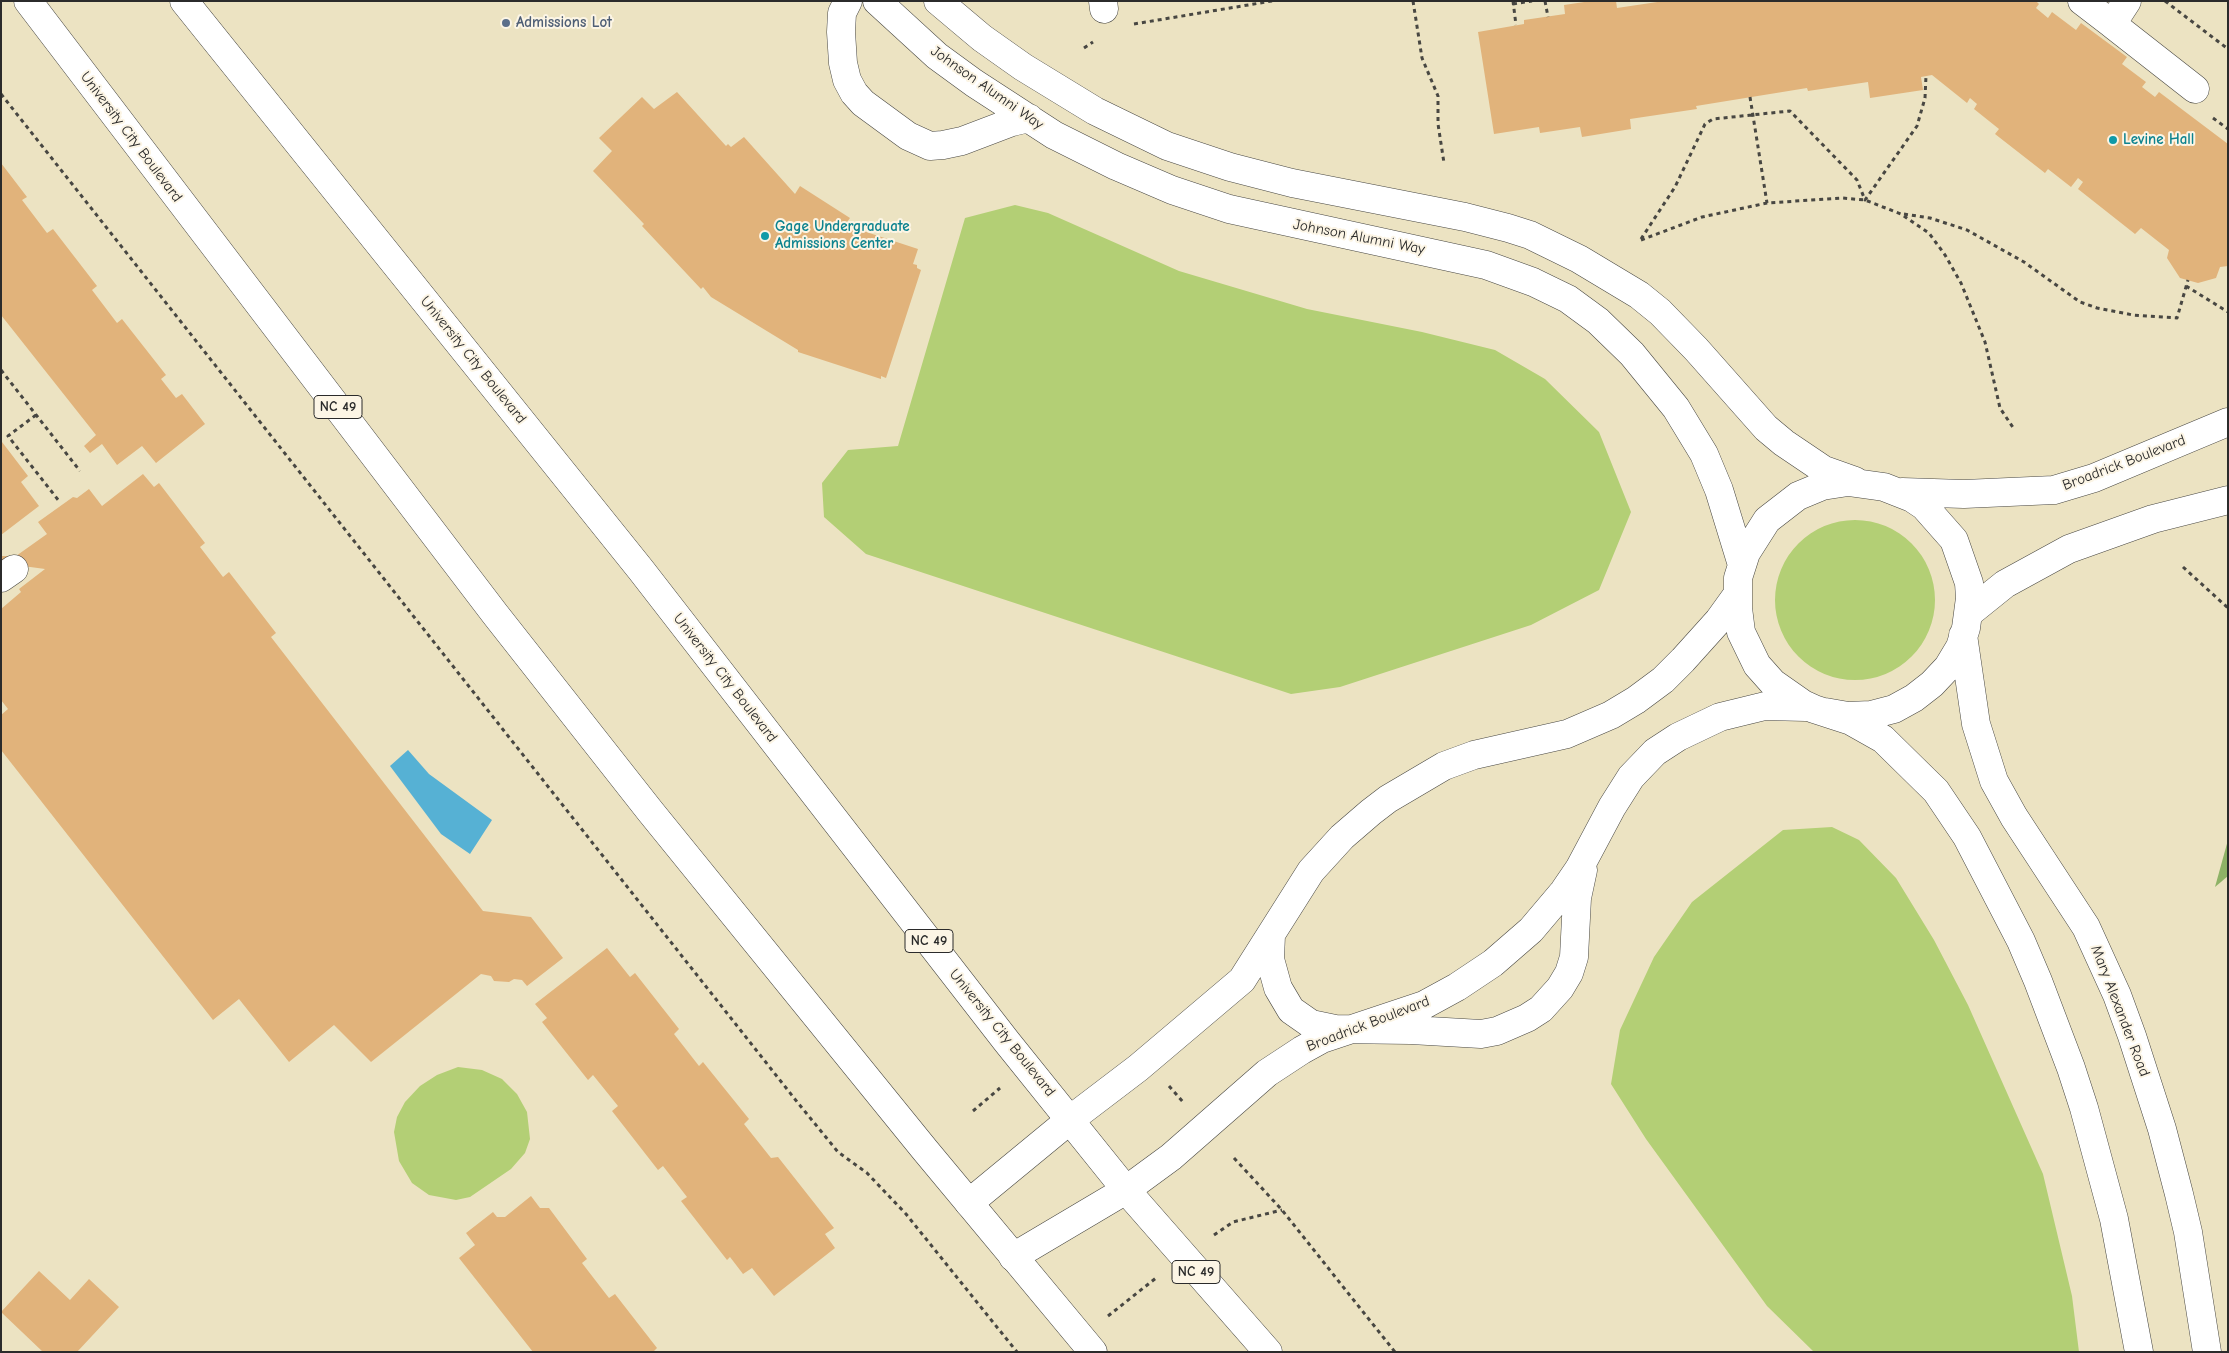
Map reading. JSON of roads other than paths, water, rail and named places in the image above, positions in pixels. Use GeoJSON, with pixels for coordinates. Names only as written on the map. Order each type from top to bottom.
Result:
{"type":"FeatureCollection","features":[{"type":"Feature","properties":{"kind":"street","name":"University City Boulevard"},"geometry":{"type":"LineString","coordinates":[[28,1],[501,621],[650,811],[1013,1257],[1093,1352]]}},
{"type":"Feature","properties":{"kind":"street","name":"University City Boulevard"},"geometry":{"type":"LineString","coordinates":[[184,1],[606,525],[1007,1042],[1071,1118],[1126,1190],[1268,1352]]}},
{"type":"Feature","properties":{"kind":"street"},"geometry":{"type":"LineString","coordinates":[[848,1],[842,13],[841,32],[843,63],[848,80],[854,93],[863,103],[908,136],[930,146],[943,145],[1029,118]]}},
{"type":"Feature","properties":{"kind":"street","name":"Johnson Alumni Way"},"geometry":{"type":"LineString","coordinates":[[878,1],[937,56],[1054,135],[1116,166],[1172,190],[1221,206],[1289,223],[1486,265],[1533,282],[1568,299],[1598,321],[1632,354],[1676,408],[1704,454],[1719,490],[1742,565]]}},
{"type":"Feature","properties":{"kind":"street"},"geometry":{"type":"LineString","coordinates":[[938,1],[982,38],[1023,67],[1096,111],[1168,146],[1230,167],[1284,181],[1465,217],[1508,228],[1530,235],[1579,259],[1639,296],[1660,312],[1696,349],[1766,428],[1784,443],[1824,470],[1861,482]]}},
{"type":"Feature","properties":{"kind":"street"},"geometry":{"type":"LineString","coordinates":[[2082,1],[2195,89]]}},
{"type":"Feature","properties":{"kind":"street"},"geometry":{"type":"LineString","coordinates":[[2112,24],[2128,1]]}},
{"type":"Feature","properties":{"kind":"street","name":"Broadrick Boulevard"},"geometry":{"type":"LineString","coordinates":[[1819,710],[1782,691],[1757,665],[1741,632],[1737,595],[1746,553],[1759,530],[1787,503],[1822,486],[1861,482],[1898,491],[1964,494],[2054,490],[2094,478],[2228,422]]}},
{"type":"Feature","properties":{"kind":"street","name":"Broadrick Boulevard"},"geometry":{"type":"LineString","coordinates":[[1013,1257],[1126,1190],[1171,1157],[1267,1073],[1312,1044],[1424,1005],[1457,987],[1493,963],[1531,930],[1547,912],[1579,870],[1612,807],[1631,777],[1655,752],[1672,741],[1720,717],[1750,709],[1783,705],[1848,716],[1871,715],[1894,709],[1914,698],[1932,684],[1948,667],[1966,624],[1969,583],[1954,540],[1924,506],[1898,491]]}},
{"type":"Feature","properties":{"kind":"street","name":"Broadrick Boulevard"},"geometry":{"type":"LineString","coordinates":[[1966,624],[2005,584],[2069,548],[2153,519],[2228,500]]}},
{"type":"Feature","properties":{"kind":"street","name":"Broadrick Boulevard"},"geometry":{"type":"LineString","coordinates":[[969,1203],[1071,1118],[1138,1068],[1242,980],[1271,936],[1298,888],[1311,871],[1349,831],[1388,799],[1429,774],[1459,760],[1567,734],[1627,705],[1663,680],[1704,638],[1737,595]]}},
{"type":"Feature","properties":{"kind":"street","name":"Mary Alexander Road"},"geometry":{"type":"LineString","coordinates":[[1966,624],[1976,724],[1994,781],[2014,817],[2086,927],[2117,995],[2135,1045],[2162,1129],[2180,1194],[2207,1352]]}},
{"type":"Feature","properties":{"kind":"street"},"geometry":{"type":"LineString","coordinates":[[1819,710],[1851,721],[1883,739],[1936,790],[1968,837],[2021,941],[2056,1025],[2084,1108],[2121,1253],[2139,1352]]}},
{"type":"Feature","properties":{"kind":"street"},"geometry":{"type":"LineString","coordinates":[[1271,936],[1270,959],[1272,972],[1283,999],[1291,1010],[1316,1026],[1335,1029],[1480,1034],[1511,1027],[1541,1009],[1560,988],[1569,973],[1576,940],[1579,883],[1590,849]]}},
{"type":"Feature","properties":{"kind":"water"},"geometry":{"type":"Polygon","coordinates":[[[408,750],[429,774],[492,820],[470,854],[441,834],[390,766],[408,750]]]}},
{"type":"Feature","properties":{"kind":"place","name":"Admissions Lot"},"geometry":{"type":"Point","coordinates":[506,23]}},
{"type":"Feature","properties":{"kind":"place","name":"Levine Hall"},"geometry":{"type":"Point","coordinates":[2113,140]}},
{"type":"Feature","properties":{"kind":"place","name":"Gage Undergraduate Admissions Center"},"geometry":{"type":"Point","coordinates":[765,236]}}]}
